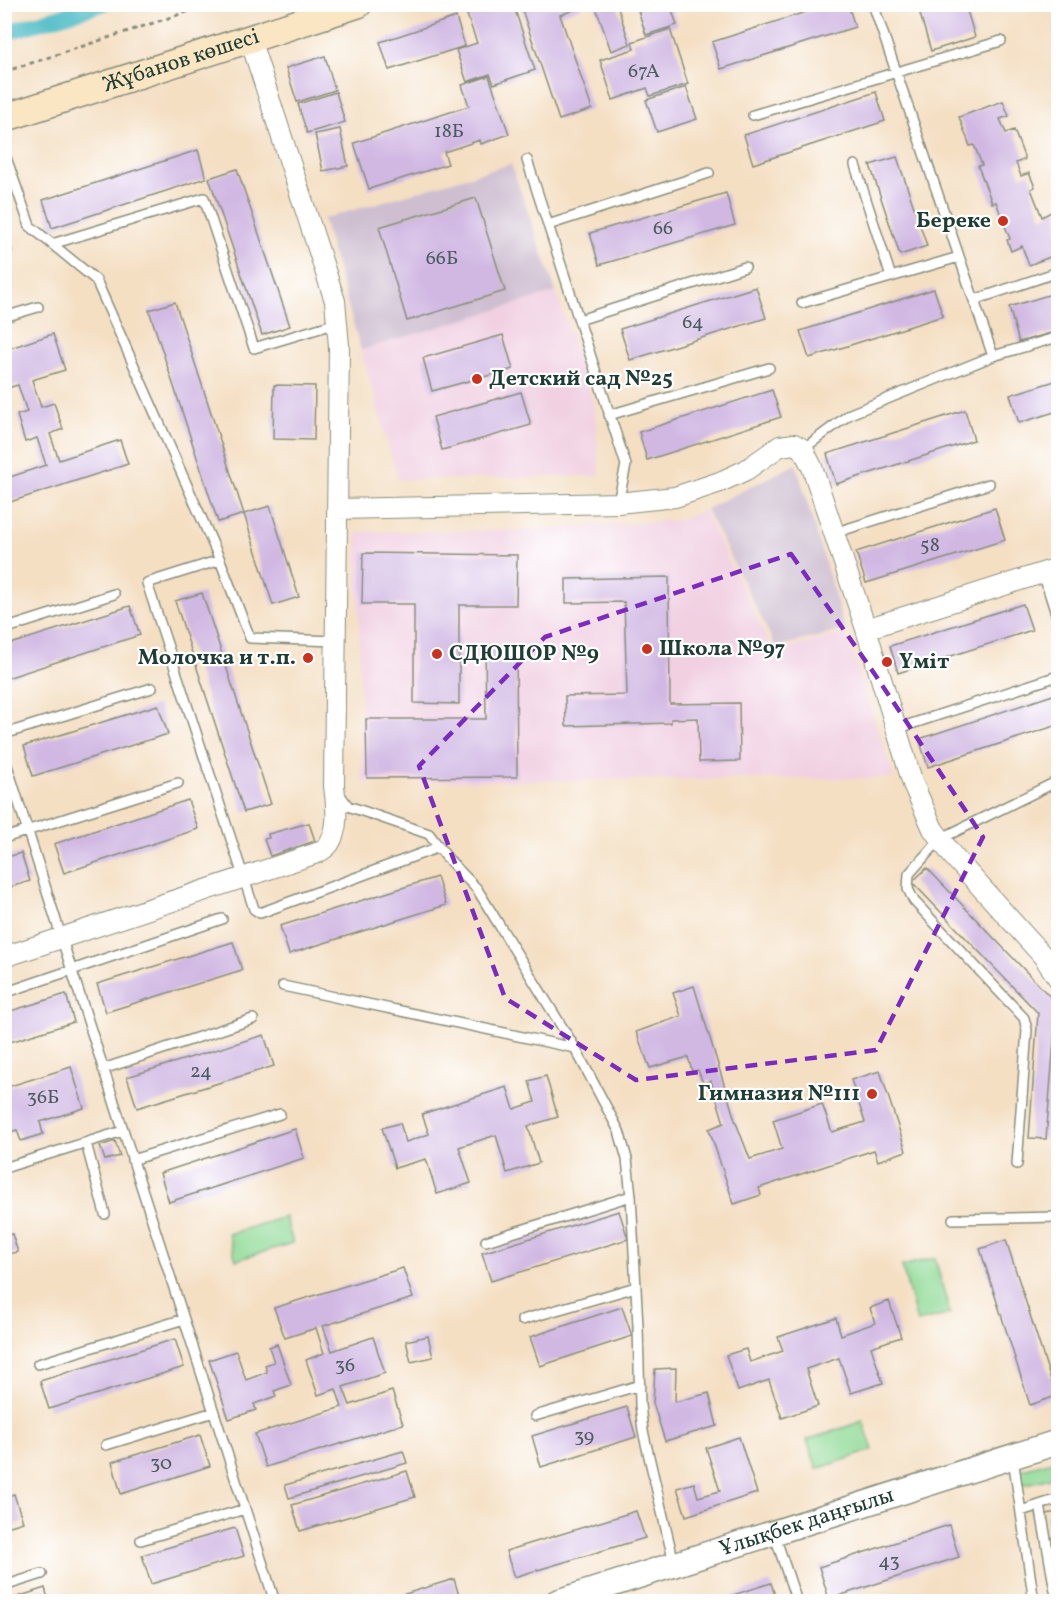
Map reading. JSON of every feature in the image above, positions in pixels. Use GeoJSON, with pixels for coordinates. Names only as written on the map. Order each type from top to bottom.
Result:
{"type":"FeatureCollection","features":[{"type":"Feature","properties":{"kind":"main road","name":"Жұбанов көшесі"},"geometry":{"type":"LineString","coordinates":[[4,118],[358,4]]}},
{"type":"Feature","properties":{"kind":"street"},"geometry":{"type":"LineString","coordinates":[[4,957],[317,854],[328,845],[335,828],[339,346],[335,301],[250,39]]}},
{"type":"Feature","properties":{"kind":"street"},"geometry":{"type":"LineString","coordinates":[[338,509],[618,503],[675,497],[747,470],[780,446],[794,444],[803,449],[812,466],[866,629],[913,784],[933,829],[952,855],[1043,956],[1059,978]]}},
{"type":"Feature","properties":{"kind":"street"},"geometry":{"type":"LineString","coordinates":[[866,629],[1051,570]]}},
{"type":"Feature","properties":{"kind":"street","name":"Ұлықбек даңғылы"},"geometry":{"type":"LineString","coordinates":[[557,1602],[1013,1456],[1057,1445]]}},
{"type":"Feature","properties":{"kind":"lane"},"geometry":{"type":"LineString","coordinates":[[873,4],[993,356]]}},
{"type":"Feature","properties":{"kind":"lane"},"geometry":{"type":"LineString","coordinates":[[753,115],[1001,41]]}},
{"type":"Feature","properties":{"kind":"lane"},"geometry":{"type":"LineString","coordinates":[[4,152],[30,226],[96,280],[220,560],[250,638],[336,640]]}},
{"type":"Feature","properties":{"kind":"lane"},"geometry":{"type":"LineString","coordinates":[[527,160],[626,465],[618,503]]}},
{"type":"Feature","properties":{"kind":"lane"},"geometry":{"type":"LineString","coordinates":[[855,165],[891,277]]}},
{"type":"Feature","properties":{"kind":"lane"},"geometry":{"type":"LineString","coordinates":[[548,225],[709,173]]}},
{"type":"Feature","properties":{"kind":"lane"},"geometry":{"type":"LineString","coordinates":[[52,244],[204,198],[254,348],[337,323]]}},
{"type":"Feature","properties":{"kind":"lane"},"geometry":{"type":"LineString","coordinates":[[802,303],[959,257]]}},
{"type":"Feature","properties":{"kind":"lane"},"geometry":{"type":"LineString","coordinates":[[579,320],[745,267]]}},
{"type":"Feature","properties":{"kind":"lane"},"geometry":{"type":"LineString","coordinates":[[974,300],[1059,272]]}},
{"type":"Feature","properties":{"kind":"lane"},"geometry":{"type":"LineString","coordinates":[[4,317],[38,307]]}},
{"type":"Feature","properties":{"kind":"lane"},"geometry":{"type":"LineString","coordinates":[[803,449],[850,414],[993,356],[1059,338]]}},
{"type":"Feature","properties":{"kind":"lane"},"geometry":{"type":"LineString","coordinates":[[609,415],[769,368]]}},
{"type":"Feature","properties":{"kind":"lane"},"geometry":{"type":"LineString","coordinates":[[834,533],[990,484]]}},
{"type":"Feature","properties":{"kind":"lane"},"geometry":{"type":"LineString","coordinates":[[220,560],[147,583],[254,909],[260,913],[439,847]]}},
{"type":"Feature","properties":{"kind":"lane"},"geometry":{"type":"LineString","coordinates":[[1051,570],[1059,620]]}},
{"type":"Feature","properties":{"kind":"lane"},"geometry":{"type":"LineString","coordinates":[[4,629],[114,594]]}},
{"type":"Feature","properties":{"kind":"lane"},"geometry":{"type":"LineString","coordinates":[[896,729],[1059,676]]}},
{"type":"Feature","properties":{"kind":"lane"},"geometry":{"type":"LineString","coordinates":[[4,734],[152,688]]}},
{"type":"Feature","properties":{"kind":"lane"},"geometry":{"type":"LineString","coordinates":[[4,756],[275,1602]]}},
{"type":"Feature","properties":{"kind":"lane"},"geometry":{"type":"LineString","coordinates":[[1017,1164],[1027,1030],[1024,1018],[914,901],[908,889],[909,874],[940,838],[1059,781]]}},
{"type":"Feature","properties":{"kind":"lane"},"geometry":{"type":"LineString","coordinates":[[4,838],[178,783]]}},
{"type":"Feature","properties":{"kind":"lane"},"geometry":{"type":"LineString","coordinates":[[334,786],[348,806],[429,834],[477,889],[575,1048],[619,1131],[627,1159],[631,1196],[643,1431],[674,1563]]}},
{"type":"Feature","properties":{"kind":"lane"},"geometry":{"type":"LineString","coordinates":[[4,993],[222,918]]}},
{"type":"Feature","properties":{"kind":"lane"},"geometry":{"type":"LineString","coordinates":[[283,986],[575,1048]]}},
{"type":"Feature","properties":{"kind":"lane"},"geometry":{"type":"LineString","coordinates":[[103,1069],[253,1019]]}},
{"type":"Feature","properties":{"kind":"lane"},"geometry":{"type":"LineString","coordinates":[[132,1160],[280,1114]]}},
{"type":"Feature","properties":{"kind":"lane"},"geometry":{"type":"LineString","coordinates":[[4,1168],[123,1131]]}},
{"type":"Feature","properties":{"kind":"lane"},"geometry":{"type":"LineString","coordinates":[[86,1143],[105,1214]]}},
{"type":"Feature","properties":{"kind":"lane"},"geometry":{"type":"LineString","coordinates":[[486,1241],[631,1196]]}},
{"type":"Feature","properties":{"kind":"lane"},"geometry":{"type":"LineString","coordinates":[[953,1219],[1059,1217]]}},
{"type":"Feature","properties":{"kind":"lane"},"geometry":{"type":"LineString","coordinates":[[522,1320],[636,1287]]}},
{"type":"Feature","properties":{"kind":"lane"},"geometry":{"type":"LineString","coordinates":[[38,1364],[184,1319]]}},
{"type":"Feature","properties":{"kind":"lane"},"geometry":{"type":"LineString","coordinates":[[535,1416],[640,1385]]}},
{"type":"Feature","properties":{"kind":"lane"},"geometry":{"type":"LineString","coordinates":[[106,1445],[214,1412]]}},
{"type":"Feature","properties":{"kind":"lane"},"geometry":{"type":"LineString","coordinates":[[1013,1456],[1034,1602]]}},
{"type":"Feature","properties":{"kind":"lane"},"geometry":{"type":"LineString","coordinates":[[1021,1511],[1055,1500],[1054,1513]]}},
{"type":"Feature","properties":{"kind":"lane"},"geometry":{"type":"LineString","coordinates":[[1040,1505],[1057,1602]]}},
{"type":"Feature","properties":{"kind":"lane"},"geometry":{"type":"LineString","coordinates":[[141,1540],[245,1509]]}},
{"type":"Feature","properties":{"kind":"lane"},"geometry":{"type":"LineString","coordinates":[[773,1532],[797,1602]]}},
{"type":"Feature","properties":{"kind":"lane"},"geometry":{"type":"LineString","coordinates":[[4,1586],[42,1574]]}},
{"type":"Feature","properties":{"kind":"path"},"geometry":{"type":"LineString","coordinates":[[4,72],[211,4]]}},
{"type":"Feature","properties":{"kind":"highlighted area"},"geometry":{"type":"Polygon","coordinates":[[[791,554],[876,676],[983,837],[876,1050],[636,1080],[505,998],[419,766],[545,637],[791,554]]]}},
{"type":"Feature","properties":{"kind":"shaded area"},"geometry":{"type":"Polygon","coordinates":[[[511,164],[556,292],[361,350],[323,219],[511,164]]]}},
{"type":"Feature","properties":{"kind":"shaded area","name":"Детский сад №25"},"geometry":{"type":"Polygon","coordinates":[[[556,292],[595,409],[600,476],[398,480],[361,350],[556,292]]]}},
{"type":"Feature","properties":{"kind":"shaded area"},"geometry":{"type":"Polygon","coordinates":[[[796,464],[845,630],[776,647],[706,509],[796,464]]]}},
{"type":"Feature","properties":{"kind":"shaded area"},"geometry":{"type":"Polygon","coordinates":[[[704,510],[773,651],[846,634],[894,778],[362,782],[357,532],[522,530],[680,520],[704,510]]]}},
{"type":"Feature","properties":{"kind":"green space"},"geometry":{"type":"Polygon","coordinates":[[[285,1217],[293,1243],[236,1260],[228,1234],[285,1217]]]}},
{"type":"Feature","properties":{"kind":"green space"},"geometry":{"type":"Polygon","coordinates":[[[935,1258],[950,1314],[917,1322],[902,1266],[935,1258]]]}},
{"type":"Feature","properties":{"kind":"green space"},"geometry":{"type":"Polygon","coordinates":[[[863,1421],[873,1450],[817,1469],[807,1440],[863,1421]]]}},
{"type":"Feature","properties":{"kind":"green space"},"geometry":{"type":"Polygon","coordinates":[[[1056,1460],[1058,1476],[1022,1485],[1019,1470],[1056,1460]]]}},
{"type":"Feature","properties":{"kind":"building"},"geometry":{"type":"Polygon","coordinates":[[[488,4],[513,4],[535,70],[494,84],[490,74],[467,82],[456,50],[477,43],[466,12],[488,4]]]}},
{"type":"Feature","properties":{"kind":"building"},"geometry":{"type":"Polygon","coordinates":[[[520,4],[581,4],[582,7],[560,15],[592,109],[559,120],[520,4]]]}},
{"type":"Feature","properties":{"kind":"building"},"geometry":{"type":"Polygon","coordinates":[[[636,4],[670,4],[677,25],[646,35],[636,4]]]}},
{"type":"Feature","properties":{"kind":"building"},"geometry":{"type":"Polygon","coordinates":[[[831,4],[848,4],[855,27],[721,69],[712,42],[831,4]]]}},
{"type":"Feature","properties":{"kind":"building"},"geometry":{"type":"Polygon","coordinates":[[[917,4],[965,4],[975,37],[931,51],[917,4]]]}},
{"type":"Feature","properties":{"kind":"building"},"geometry":{"type":"Polygon","coordinates":[[[595,5],[617,5],[630,44],[611,51],[595,5]]]}},
{"type":"Feature","properties":{"kind":"building"},"geometry":{"type":"Polygon","coordinates":[[[456,17],[465,46],[389,70],[380,42],[456,17]]]}},
{"type":"Feature","properties":{"kind":"building"},"geometry":{"type":"Polygon","coordinates":[[[670,29],[688,84],[650,96],[647,88],[613,100],[600,60],[634,49],[632,42],[670,29]]]}},
{"type":"Feature","properties":{"kind":"building"},"geometry":{"type":"Polygon","coordinates":[[[325,56],[335,90],[297,102],[286,68],[325,56]]]}},
{"type":"Feature","properties":{"kind":"building"},"geometry":{"type":"Polygon","coordinates":[[[489,76],[509,134],[481,144],[480,140],[444,152],[448,164],[369,189],[354,143],[469,106],[462,85],[489,76]]]}},
{"type":"Feature","properties":{"kind":"building"},"geometry":{"type":"Polygon","coordinates":[[[686,87],[697,119],[657,132],[646,100],[686,87]]]}},
{"type":"Feature","properties":{"kind":"building"},"geometry":{"type":"Polygon","coordinates":[[[336,92],[345,122],[307,133],[298,104],[336,92]]]}},
{"type":"Feature","properties":{"kind":"building"},"geometry":{"type":"Polygon","coordinates":[[[876,92],[885,121],[753,164],[744,135],[876,92]]]}},
{"type":"Feature","properties":{"kind":"building"},"geometry":{"type":"Polygon","coordinates":[[[1003,101],[1009,116],[1000,119],[1006,133],[1014,130],[1025,159],[1016,163],[1021,176],[1029,173],[1035,187],[1031,189],[1042,217],[1058,208],[1058,254],[1029,265],[1022,246],[1011,251],[1007,240],[1010,239],[996,202],[992,203],[978,166],[982,165],[974,145],[970,146],[959,117],[1003,101]]]}},
{"type":"Feature","properties":{"kind":"building"},"geometry":{"type":"Polygon","coordinates":[[[340,129],[348,166],[323,171],[315,134],[340,129]]]}},
{"type":"Feature","properties":{"kind":"building"},"geometry":{"type":"Polygon","coordinates":[[[198,150],[206,178],[52,228],[43,200],[198,150]]]}},
{"type":"Feature","properties":{"kind":"building"},"geometry":{"type":"Polygon","coordinates":[[[897,157],[927,246],[900,255],[870,165],[897,157]]]}},
{"type":"Feature","properties":{"kind":"building"},"geometry":{"type":"Polygon","coordinates":[[[237,169],[290,326],[262,335],[209,178],[237,169]]]}},
{"type":"Feature","properties":{"kind":"building"},"geometry":{"type":"Polygon","coordinates":[[[726,193],[735,225],[599,265],[590,233],[726,193]]]}},
{"type":"Feature","properties":{"kind":"building"},"geometry":{"type":"Polygon","coordinates":[[[476,198],[505,291],[407,321],[379,227],[476,198]]]}},
{"type":"Feature","properties":{"kind":"building"},"geometry":{"type":"Polygon","coordinates":[[[756,287],[766,318],[630,360],[620,329],[756,287]]]}},
{"type":"Feature","properties":{"kind":"building"},"geometry":{"type":"Polygon","coordinates":[[[934,289],[943,316],[809,358],[800,331],[934,289]]]}},
{"type":"Feature","properties":{"kind":"building"},"geometry":{"type":"Polygon","coordinates":[[[1058,292],[1058,331],[1019,342],[1009,307],[1058,292]]]}},
{"type":"Feature","properties":{"kind":"building"},"geometry":{"type":"Polygon","coordinates":[[[175,302],[244,514],[218,522],[149,310],[175,302]]]}},
{"type":"Feature","properties":{"kind":"building"},"geometry":{"type":"Polygon","coordinates":[[[53,334],[65,370],[32,380],[41,407],[54,403],[63,429],[50,434],[59,460],[120,440],[128,464],[4,504],[4,479],[46,465],[37,438],[25,442],[17,415],[27,412],[18,385],[4,389],[4,350],[53,334]]]}},
{"type":"Feature","properties":{"kind":"building"},"geometry":{"type":"Polygon","coordinates":[[[503,335],[513,369],[432,391],[423,358],[503,335]]]}},
{"type":"Feature","properties":{"kind":"building"},"geometry":{"type":"Polygon","coordinates":[[[1058,380],[1058,411],[1019,423],[1010,395],[1058,380]]]}},
{"type":"Feature","properties":{"kind":"building"},"geometry":{"type":"Polygon","coordinates":[[[274,385],[315,386],[314,440],[273,439],[274,385]]]}},
{"type":"Feature","properties":{"kind":"building"},"geometry":{"type":"Polygon","coordinates":[[[772,390],[781,417],[647,460],[639,432],[772,390]]]}},
{"type":"Feature","properties":{"kind":"building"},"geometry":{"type":"Polygon","coordinates":[[[521,392],[531,425],[442,450],[433,417],[521,392]]]}},
{"type":"Feature","properties":{"kind":"building"},"geometry":{"type":"Polygon","coordinates":[[[965,410],[974,440],[836,484],[827,454],[965,410]]]}},
{"type":"Feature","properties":{"kind":"building"},"geometry":{"type":"Polygon","coordinates":[[[270,506],[299,597],[273,605],[244,514],[270,506]]]}},
{"type":"Feature","properties":{"kind":"building"},"geometry":{"type":"Polygon","coordinates":[[[995,508],[1005,540],[866,583],[856,552],[995,508]]]}},
{"type":"Feature","properties":{"kind":"building","name":"СДЮШОР №9"},"geometry":{"type":"Polygon","coordinates":[[[363,553],[517,555],[516,605],[459,605],[459,704],[414,703],[414,604],[362,604],[363,553]]]}},
{"type":"Feature","properties":{"kind":"building","name":"Школа №97"},"geometry":{"type":"Polygon","coordinates":[[[669,577],[670,704],[739,703],[740,761],[699,762],[698,718],[671,719],[671,723],[566,726],[565,696],[627,695],[624,602],[566,603],[566,579],[669,577]]]}},
{"type":"Feature","properties":{"kind":"building"},"geometry":{"type":"Polygon","coordinates":[[[202,593],[271,804],[244,812],[175,601],[202,593]]]}},
{"type":"Feature","properties":{"kind":"building"},"geometry":{"type":"Polygon","coordinates":[[[1023,604],[1032,630],[898,673],[890,646],[1023,604]]]}},
{"type":"Feature","properties":{"kind":"building"},"geometry":{"type":"Polygon","coordinates":[[[130,606],[140,635],[4,679],[4,646],[130,606]]]}},
{"type":"Feature","properties":{"kind":"building"},"geometry":{"type":"Polygon","coordinates":[[[485,645],[516,645],[517,777],[367,778],[366,719],[486,719],[485,645]]]}},
{"type":"Feature","properties":{"kind":"building"},"geometry":{"type":"Polygon","coordinates":[[[1053,695],[1058,711],[1058,725],[928,767],[919,739],[1053,695]]]}},
{"type":"Feature","properties":{"kind":"building"},"geometry":{"type":"Polygon","coordinates":[[[158,705],[168,734],[33,776],[24,746],[158,705]]]}},
{"type":"Feature","properties":{"kind":"building"},"geometry":{"type":"Polygon","coordinates":[[[188,800],[198,829],[64,873],[54,844],[188,800]]]}},
{"type":"Feature","properties":{"kind":"building"},"geometry":{"type":"Polygon","coordinates":[[[309,823],[315,841],[270,856],[264,839],[269,838],[268,834],[309,823]]]}},
{"type":"Feature","properties":{"kind":"building"},"geometry":{"type":"Polygon","coordinates":[[[21,853],[30,881],[4,889],[4,858],[21,853]]]}},
{"type":"Feature","properties":{"kind":"building"},"geometry":{"type":"Polygon","coordinates":[[[927,868],[1057,1004],[1046,1139],[1029,1138],[1038,1013],[912,882],[927,868]]]}},
{"type":"Feature","properties":{"kind":"building"},"geometry":{"type":"Polygon","coordinates":[[[437,877],[446,905],[289,954],[280,926],[437,877]]]}},
{"type":"Feature","properties":{"kind":"building"},"geometry":{"type":"Polygon","coordinates":[[[233,942],[242,970],[106,1012],[97,984],[233,942]]]}},
{"type":"Feature","properties":{"kind":"building","name":"Гимназия №111"},"geometry":{"type":"Polygon","coordinates":[[[694,986],[735,1120],[750,1159],[782,1149],[773,1120],[822,1104],[832,1132],[865,1122],[851,1080],[880,1071],[906,1151],[878,1161],[874,1150],[759,1188],[761,1195],[734,1204],[709,1129],[724,1123],[711,1081],[703,1083],[698,1070],[692,1071],[688,1057],[650,1068],[636,1032],[681,1016],[673,993],[694,986]]]}},
{"type":"Feature","properties":{"kind":"building"},"geometry":{"type":"Polygon","coordinates":[[[66,994],[74,1022],[4,1044],[4,1013],[66,994]]]}},
{"type":"Feature","properties":{"kind":"building"},"geometry":{"type":"Polygon","coordinates":[[[264,1035],[274,1066],[137,1108],[127,1077],[264,1035]]]}},
{"type":"Feature","properties":{"kind":"building"},"geometry":{"type":"Polygon","coordinates":[[[71,1067],[84,1108],[40,1122],[43,1134],[21,1141],[17,1130],[4,1134],[4,1088],[71,1067]]]}},
{"type":"Feature","properties":{"kind":"building"},"geometry":{"type":"Polygon","coordinates":[[[546,1076],[558,1117],[528,1126],[539,1163],[507,1173],[496,1135],[459,1147],[471,1183],[437,1194],[426,1159],[395,1168],[382,1128],[400,1123],[406,1142],[429,1134],[422,1114],[507,1087],[514,1109],[535,1102],[529,1081],[546,1076]]]}},
{"type":"Feature","properties":{"kind":"building"},"geometry":{"type":"Polygon","coordinates":[[[295,1129],[304,1158],[169,1202],[160,1173],[295,1129]]]}},
{"type":"Feature","properties":{"kind":"building"},"geometry":{"type":"Polygon","coordinates":[[[115,1141],[120,1156],[105,1160],[100,1146],[115,1141]]]}},
{"type":"Feature","properties":{"kind":"building"},"geometry":{"type":"Polygon","coordinates":[[[619,1211],[628,1239],[491,1281],[482,1253],[619,1211]]]}},
{"type":"Feature","properties":{"kind":"building"},"geometry":{"type":"Polygon","coordinates":[[[12,1234],[18,1252],[4,1255],[4,1236],[12,1234]]]}},
{"type":"Feature","properties":{"kind":"building"},"geometry":{"type":"Polygon","coordinates":[[[1006,1240],[1056,1396],[1030,1405],[980,1249],[1006,1240]]]}},
{"type":"Feature","properties":{"kind":"building"},"geometry":{"type":"Polygon","coordinates":[[[403,1268],[413,1298],[323,1326],[332,1351],[373,1337],[385,1373],[343,1387],[350,1405],[392,1391],[403,1424],[266,1467],[255,1434],[342,1407],[336,1389],[318,1395],[306,1360],[324,1353],[316,1328],[285,1338],[274,1308],[403,1268]]]}},
{"type":"Feature","properties":{"kind":"building"},"geometry":{"type":"Polygon","coordinates":[[[889,1301],[901,1337],[871,1347],[883,1383],[851,1393],[839,1358],[806,1369],[818,1406],[782,1418],[769,1380],[738,1391],[726,1355],[746,1349],[750,1362],[783,1351],[778,1337],[836,1318],[841,1335],[875,1323],[870,1308],[889,1301]]]}},
{"type":"Feature","properties":{"kind":"building"},"geometry":{"type":"Polygon","coordinates":[[[622,1307],[632,1336],[540,1366],[530,1337],[622,1307]]]}},
{"type":"Feature","properties":{"kind":"building"},"geometry":{"type":"Polygon","coordinates":[[[428,1336],[433,1357],[411,1362],[406,1341],[428,1336]]]}},
{"type":"Feature","properties":{"kind":"building"},"geometry":{"type":"Polygon","coordinates":[[[175,1339],[184,1367],[49,1409],[40,1381],[175,1339]]]}},
{"type":"Feature","properties":{"kind":"building"},"geometry":{"type":"Polygon","coordinates":[[[277,1344],[291,1385],[274,1391],[276,1396],[254,1404],[256,1410],[229,1419],[209,1360],[236,1351],[246,1380],[267,1372],[265,1365],[274,1362],[269,1347],[277,1344]]]}},
{"type":"Feature","properties":{"kind":"building"},"geometry":{"type":"Polygon","coordinates":[[[676,1368],[675,1402],[709,1393],[717,1426],[665,1441],[653,1403],[655,1369],[676,1368]]]}},
{"type":"Feature","properties":{"kind":"building"},"geometry":{"type":"Polygon","coordinates":[[[627,1407],[636,1437],[541,1467],[532,1436],[627,1407]]]}},
{"type":"Feature","properties":{"kind":"building"},"geometry":{"type":"Polygon","coordinates":[[[200,1435],[210,1466],[121,1494],[112,1462],[200,1435]]]}},
{"type":"Feature","properties":{"kind":"building"},"geometry":{"type":"Polygon","coordinates":[[[739,1437],[757,1493],[686,1516],[677,1488],[694,1483],[698,1497],[720,1491],[706,1448],[739,1437]]]}},
{"type":"Feature","properties":{"kind":"building"},"geometry":{"type":"Polygon","coordinates":[[[403,1451],[407,1463],[289,1498],[285,1485],[403,1451]]]}},
{"type":"Feature","properties":{"kind":"building"},"geometry":{"type":"Polygon","coordinates":[[[407,1471],[415,1497],[300,1531],[292,1505],[407,1471]]]}},
{"type":"Feature","properties":{"kind":"building"},"geometry":{"type":"Polygon","coordinates":[[[14,1494],[23,1522],[4,1528],[4,1497],[14,1494]]]}},
{"type":"Feature","properties":{"kind":"building"},"geometry":{"type":"Polygon","coordinates":[[[636,1511],[645,1538],[514,1577],[506,1551],[636,1511]]]}},
{"type":"Feature","properties":{"kind":"building"},"geometry":{"type":"Polygon","coordinates":[[[1058,1512],[1058,1570],[1057,1571],[1046,1514],[1058,1512]]]}},
{"type":"Feature","properties":{"kind":"building"},"geometry":{"type":"Polygon","coordinates":[[[949,1525],[959,1557],[829,1599],[819,1567],[949,1525]]]}},
{"type":"Feature","properties":{"kind":"building"},"geometry":{"type":"Polygon","coordinates":[[[235,1528],[244,1556],[151,1584],[142,1555],[235,1528]]]}},
{"type":"Feature","properties":{"kind":"building"},"geometry":{"type":"Polygon","coordinates":[[[454,1579],[461,1602],[382,1602],[382,1601],[454,1579]]]}},
{"type":"Feature","properties":{"kind":"building"},"geometry":{"type":"Polygon","coordinates":[[[771,1583],[777,1602],[714,1602],[714,1601],[771,1583]]]}},
{"type":"Feature","properties":{"kind":"building"},"geometry":{"type":"Polygon","coordinates":[[[45,1588],[49,1602],[5,1602],[5,1601],[45,1588]]]}},
{"type":"Feature","properties":{"kind":"waterway"},"geometry":{"type":"LineString","coordinates":[[4,33],[102,4]]}},
{"type":"Feature","properties":{"kind":"place","name":"Береке"},"geometry":{"type":"Point","coordinates":[1003,221]}},
{"type":"Feature","properties":{"kind":"place","name":"Детский сад №25"},"geometry":{"type":"Point","coordinates":[477,379]}},
{"type":"Feature","properties":{"kind":"place","name":"Школа №97"},"geometry":{"type":"Point","coordinates":[647,649]}},
{"type":"Feature","properties":{"kind":"place","name":"СДЮШОР №9"},"geometry":{"type":"Point","coordinates":[437,654]}},
{"type":"Feature","properties":{"kind":"place","name":"Молочка и т.п."},"geometry":{"type":"Point","coordinates":[308,658]}},
{"type":"Feature","properties":{"kind":"place","name":"Үміт"},"geometry":{"type":"Point","coordinates":[887,662]}},
{"type":"Feature","properties":{"kind":"place","name":"Гимназия №111"},"geometry":{"type":"Point","coordinates":[872,1094]}}]}
